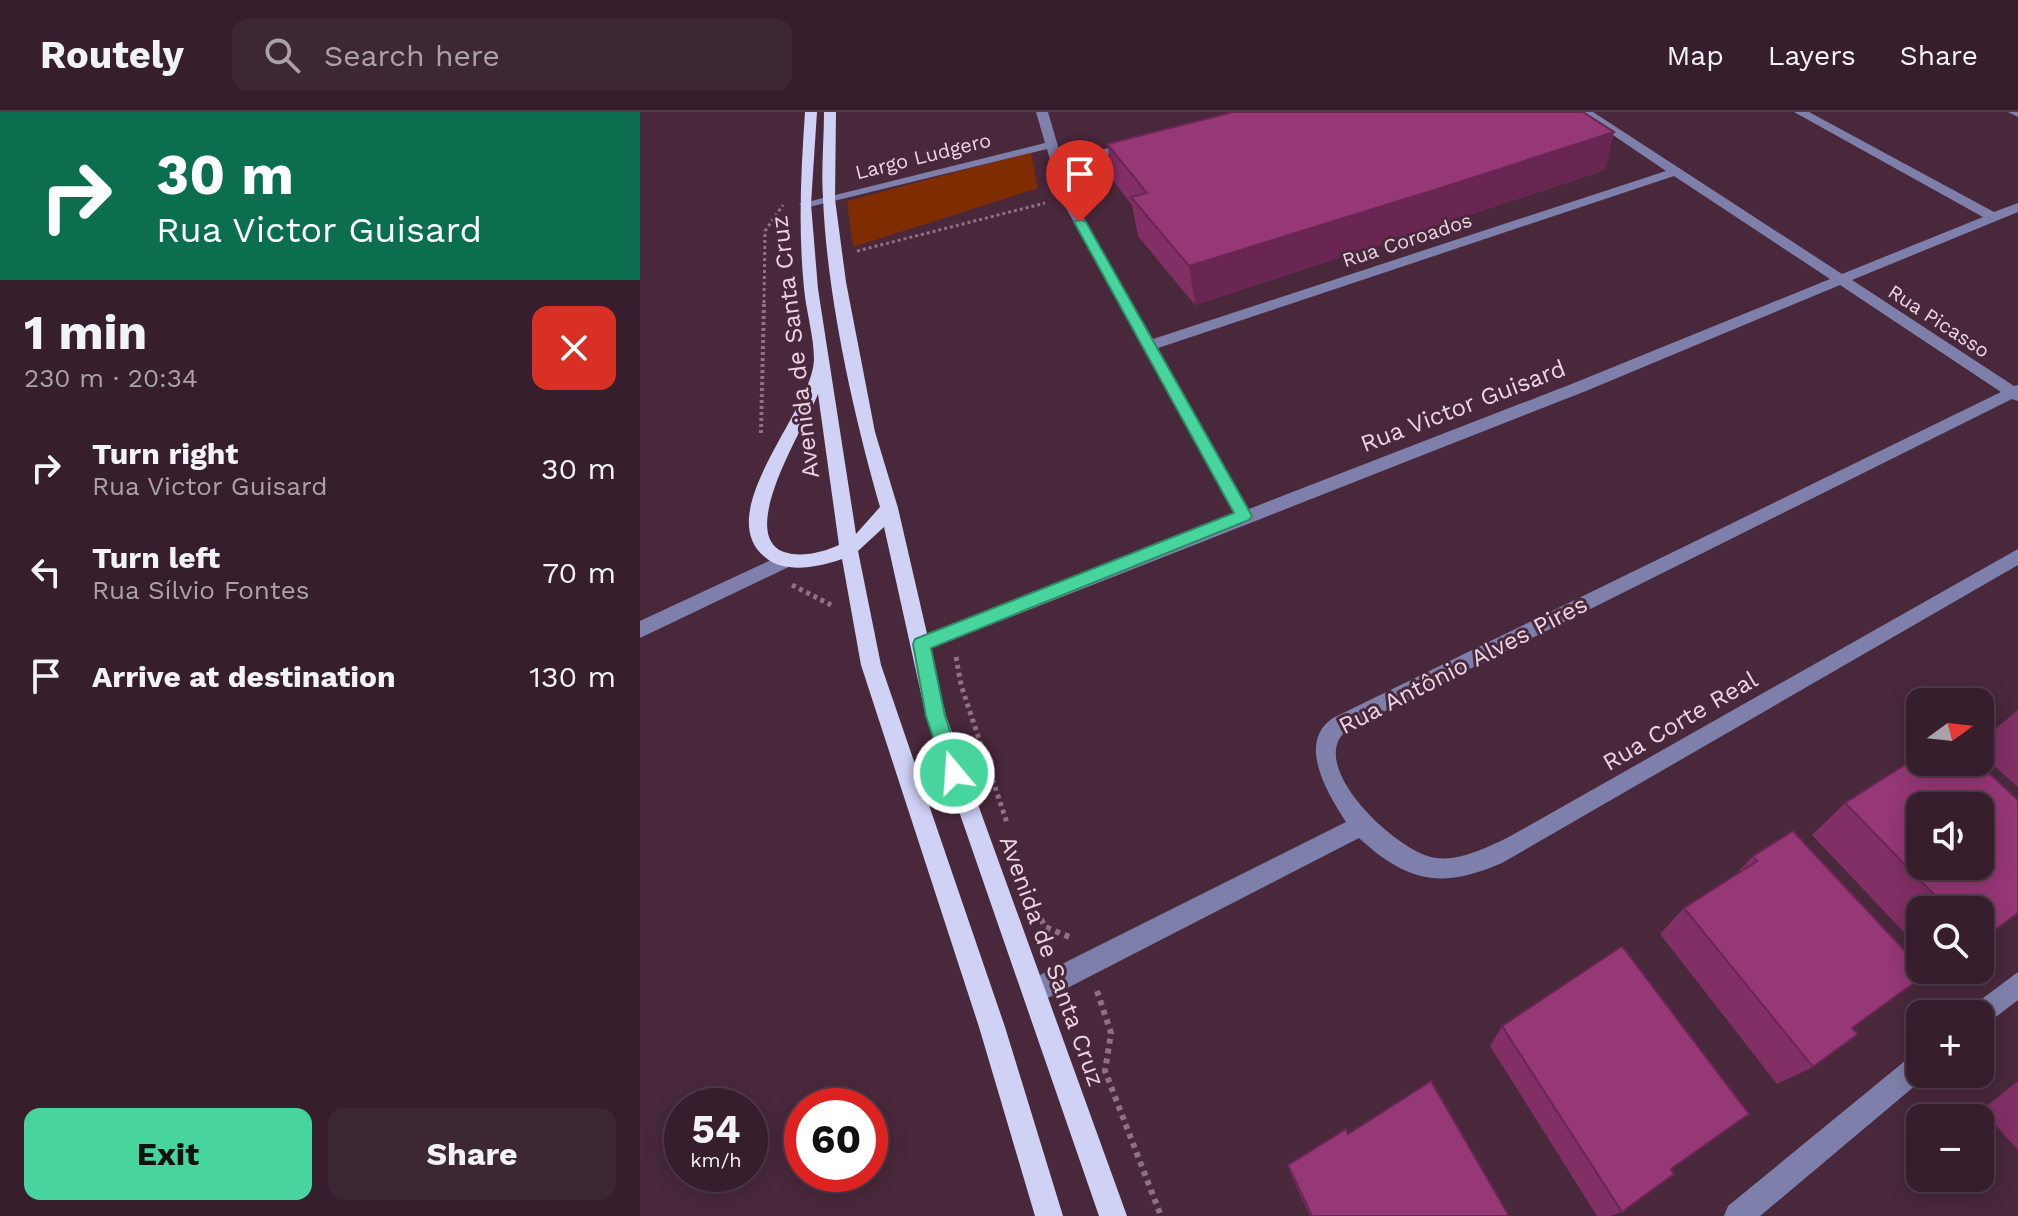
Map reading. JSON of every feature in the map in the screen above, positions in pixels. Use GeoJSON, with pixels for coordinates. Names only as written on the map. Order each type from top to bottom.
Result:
{"type":"FeatureCollection","features":[{"type":"Feature","properties":{"kind":"main road","name":"Avenida de Santa Cruz"},"geometry":{"type":"LineString","coordinates":[[811,112],[805,204],[811,289],[849,550],[871,665],[992,1027],[1049,1216]]}},
{"type":"Feature","properties":{"kind":"main road","name":"Avenida de Santa Cruz"},"geometry":{"type":"LineString","coordinates":[[830,112],[829,199],[835,257],[867,432],[889,508],[940,731],[1113,1216]]}},
{"type":"Feature","properties":{"kind":"main road"},"geometry":{"type":"LineString","coordinates":[[821,355],[815,385],[768,479],[759,507],[759,535],[769,552],[786,560],[815,560],[849,550],[873,530],[889,508]]}},
{"type":"Feature","properties":{"kind":"street"},"geometry":{"type":"LineString","coordinates":[[1042,112],[1066,197],[1244,516]]}},
{"type":"Feature","properties":{"kind":"street","name":"Rua Picasso"},"geometry":{"type":"LineString","coordinates":[[1585,112],[2016,393]]}},
{"type":"Feature","properties":{"kind":"street"},"geometry":{"type":"LineString","coordinates":[[1800,112],[1993,217]]}},
{"type":"Feature","properties":{"kind":"street"},"geometry":{"type":"LineString","coordinates":[[1055,165],[1148,142]]}},
{"type":"Feature","properties":{"kind":"street","name":"Largo Ludgero"},"geometry":{"type":"LineString","coordinates":[[805,204],[1050,145]]}},
{"type":"Feature","properties":{"kind":"street","name":"Rua Coroados"},"geometry":{"type":"LineString","coordinates":[[1148,346],[1678,171]]}},
{"type":"Feature","properties":{"kind":"street","name":"Rua Victor Guisard"},"geometry":{"type":"LineString","coordinates":[[922,644],[1580,387],[2018,207]]}},
{"type":"Feature","properties":{"kind":"street","name":"Rua Antônio Alves Pires"},"geometry":{"type":"LineString","coordinates":[[1362,825],[1327,763],[1325,746],[1328,733],[1342,723],[2016,393]]}},
{"type":"Feature","properties":{"kind":"street","name":"Rua Corte Real"},"geometry":{"type":"LineString","coordinates":[[1362,825],[1400,855],[1429,868],[1461,867],[1488,858],[1515,846],[2018,556]]}},
{"type":"Feature","properties":{"kind":"street"},"geometry":{"type":"LineString","coordinates":[[640,630],[786,560]]}},
{"type":"Feature","properties":{"kind":"street"},"geometry":{"type":"LineString","coordinates":[[1035,991],[1362,825]]}},
{"type":"Feature","properties":{"kind":"street"},"geometry":{"type":"LineString","coordinates":[[1994,1004],[2018,984]]}},
{"type":"Feature","properties":{"kind":"street"},"geometry":{"type":"LineString","coordinates":[[1738,1216],[1906,1077]]}},
{"type":"Feature","properties":{"kind":"path"},"geometry":{"type":"LineString","coordinates":[[835,257],[1066,197]]}},
{"type":"Feature","properties":{"kind":"shaded area"},"geometry":{"type":"Polygon","coordinates":[[[1031,152],[1038,188],[853,247],[847,201],[1031,152]]]}},
{"type":"Feature","properties":{"kind":"building"},"geometry":{"type":"Polygon","coordinates":[[[1233,112],[1583,112],[1614,132],[1189,266],[1131,197],[1147,193],[1107,144],[1233,112]]]}},
{"type":"Feature","properties":{"kind":"building"},"geometry":{"type":"Polygon","coordinates":[[[1906,764],[1906,776],[1992,776],[2018,800],[2018,913],[1994,931],[1994,896],[1935,896],[1920,880],[1994,880],[1994,792],[1906,792],[1906,866],[1845,803],[1906,764]]]}},
{"type":"Feature","properties":{"kind":"building"},"geometry":{"type":"Polygon","coordinates":[[[1793,831],[1906,952],[1906,984],[1912,984],[1852,1028],[1858,1034],[1813,1067],[1684,908],[1757,861],[1753,856],[1793,831]]]}},
{"type":"Feature","properties":{"kind":"building"},"geometry":{"type":"Polygon","coordinates":[[[1622,946],[1749,1114],[1671,1169],[1674,1174],[1622,1212],[1502,1026],[1622,946]]]}},
{"type":"Feature","properties":{"kind":"building"},"geometry":{"type":"Polygon","coordinates":[[[1431,1081],[1509,1216],[1312,1216],[1288,1165],[1346,1129],[1348,1134],[1431,1081]]]}},
{"type":"Feature","properties":{"kind":"route"},"geometry":{"type":"LineString","coordinates":[[954,773],[936,716],[922,644],[1244,516],[1080,222]]}}]}
